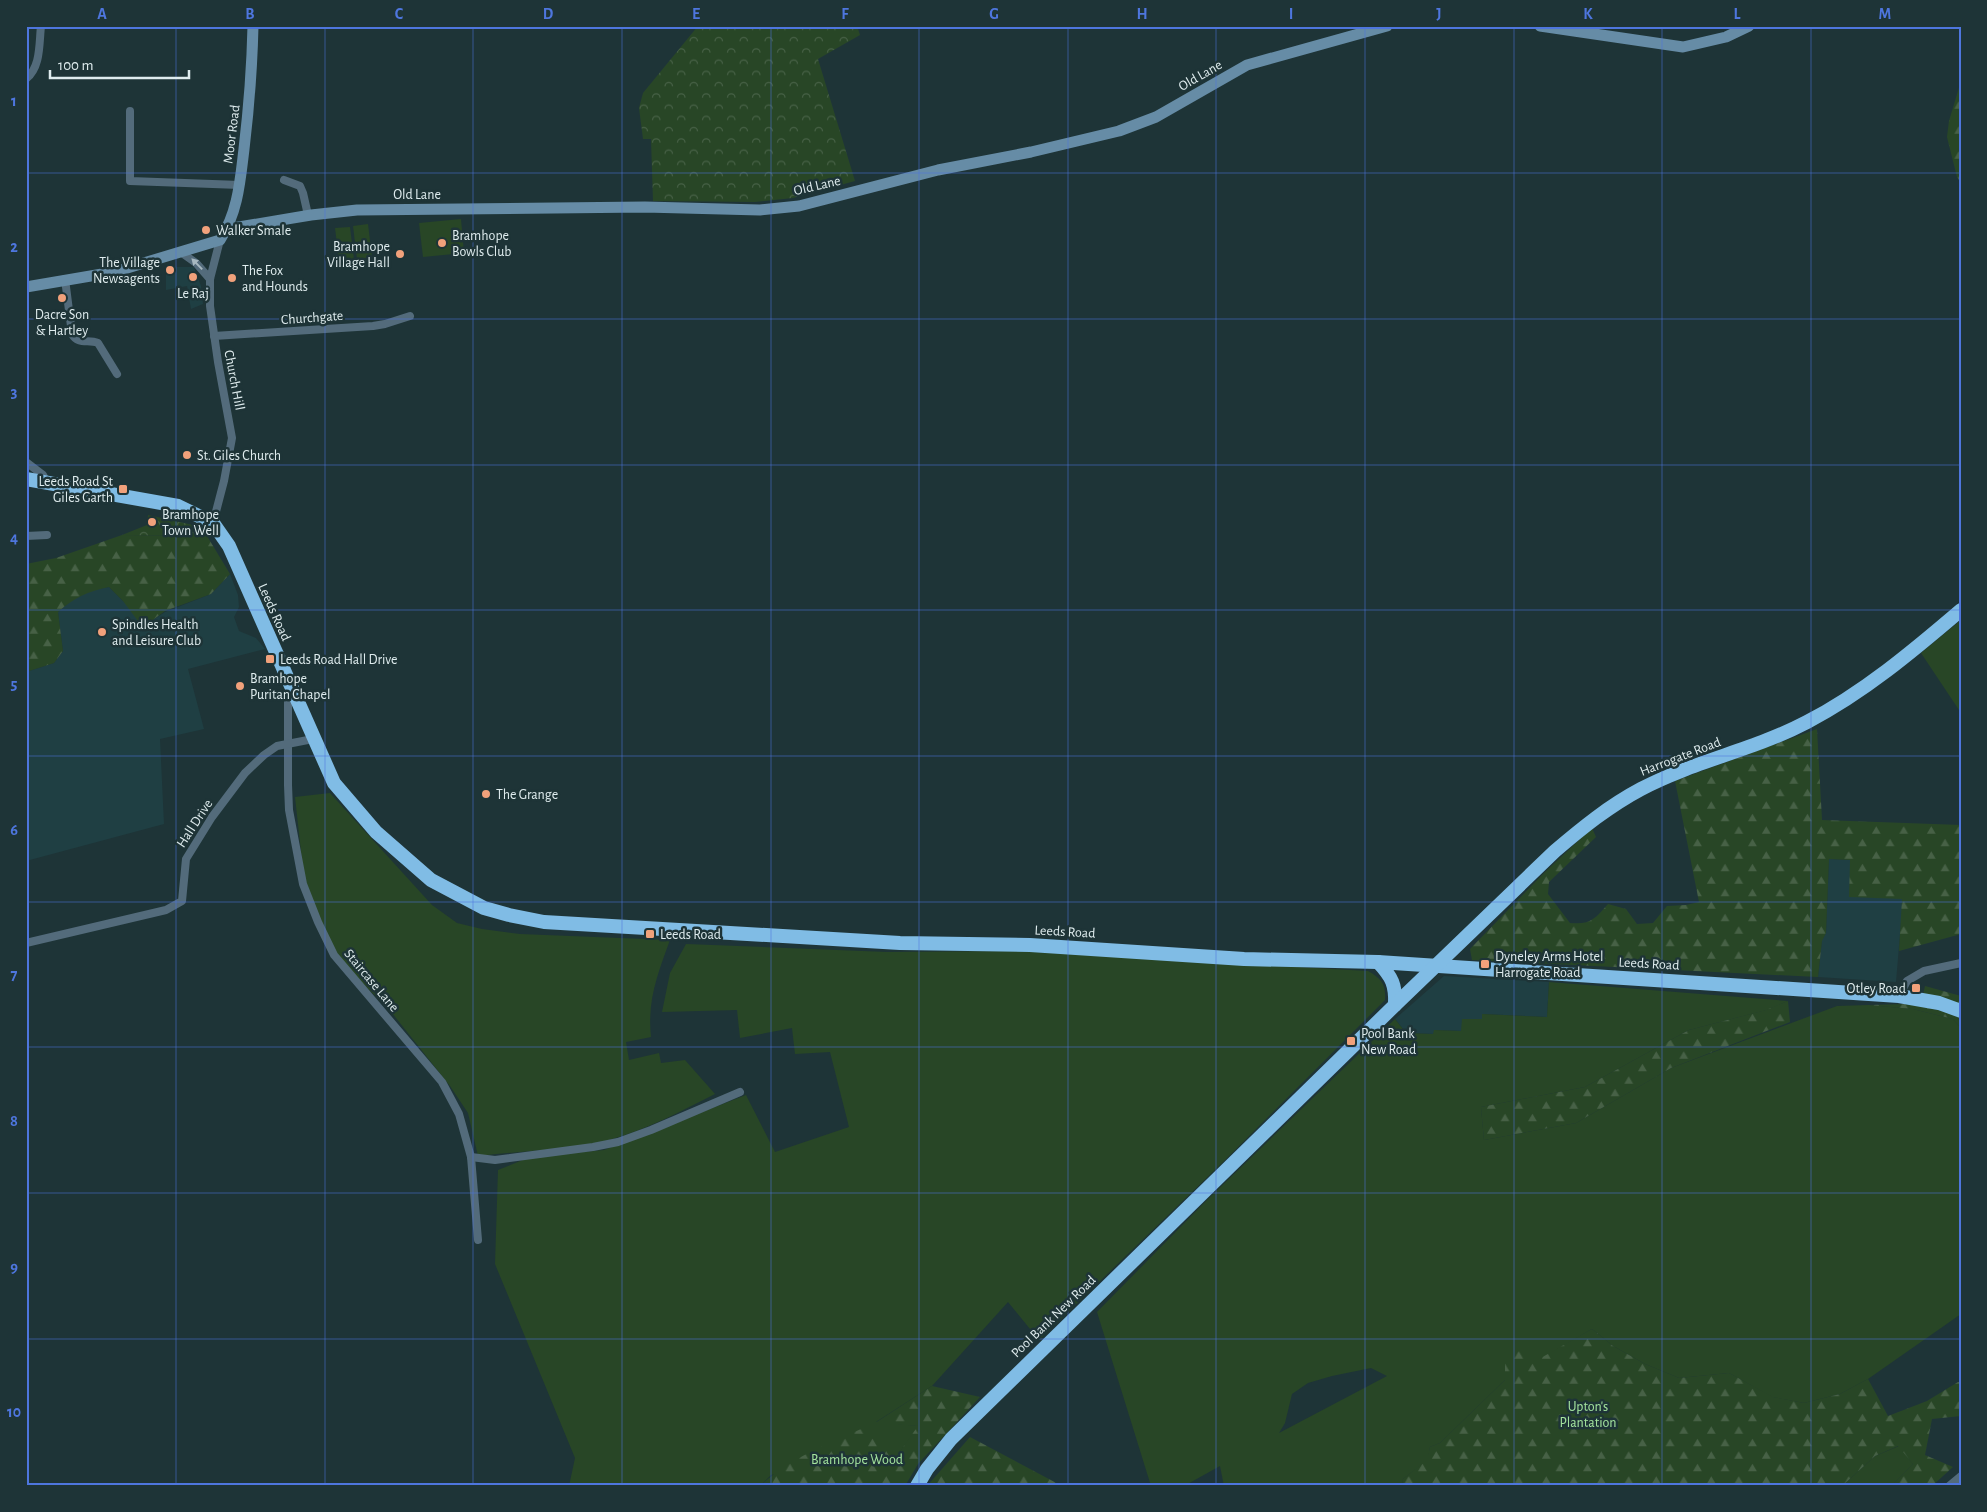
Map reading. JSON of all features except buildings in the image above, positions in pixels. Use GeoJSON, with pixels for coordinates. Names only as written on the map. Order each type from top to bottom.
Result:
{"type":"FeatureCollection","features":[{"type":"Feature","properties":{"kind":"highway"},"geometry":{"type":"LineString","coordinates":[[26,479],[178,506],[213,522]]}},
{"type":"Feature","properties":{"kind":"highway","name":"Leeds Road"},"geometry":{"type":"LineString","coordinates":[[213,522],[229,546],[334,783],[376,832],[414,867],[447,890],[484,908],[544,922],[900,943],[1030,945],[1244,959],[1378,962],[1899,996],[1939,1003],[1961,1011]]}},
{"type":"Feature","properties":{"kind":"highway","name":"Harrogate Road"},"geometry":{"type":"LineString","coordinates":[[1435,966],[1555,851],[1606,810],[1643,788],[1766,741],[1809,722],[1897,663],[1961,610]]}},
{"type":"Feature","properties":{"kind":"highway"},"geometry":{"type":"LineString","coordinates":[[1378,962],[1392,980],[1396,990],[1395,1005]]}},
{"type":"Feature","properties":{"kind":"highway","name":"Pool Bank New Road"},"geometry":{"type":"LineString","coordinates":[[917,1486],[938,1454],[965,1425],[1435,966]]}},
{"type":"Feature","properties":{"kind":"street"},"geometry":{"type":"LineString","coordinates":[[26,79],[33,74],[36,66],[41,26]]}},
{"type":"Feature","properties":{"kind":"street","name":"Moor Road"},"geometry":{"type":"LineString","coordinates":[[220,240],[232,219],[240,185],[252,90],[253,26]]}},
{"type":"Feature","properties":{"kind":"street","name":"Old Lane"},"geometry":{"type":"LineString","coordinates":[[227,229],[342,210],[645,207],[760,210],[799,206],[938,170],[1031,152],[1119,131],[1156,117],[1247,65],[1387,26]]}},
{"type":"Feature","properties":{"kind":"street"},"geometry":{"type":"LineString","coordinates":[[1540,26],[1683,47],[1726,37],[1749,26]]}},
{"type":"Feature","properties":{"kind":"street"},"geometry":{"type":"LineString","coordinates":[[130,111],[130,181],[240,185]]}},
{"type":"Feature","properties":{"kind":"street"},"geometry":{"type":"LineString","coordinates":[[284,180],[300,186],[308,215]]}},
{"type":"Feature","properties":{"kind":"street"},"geometry":{"type":"LineString","coordinates":[[26,287],[114,272],[220,240]]}},
{"type":"Feature","properties":{"kind":"street","name":"Church Hill"},"geometry":{"type":"LineString","coordinates":[[213,522],[232,438],[210,306],[210,278],[220,240]]}},
{"type":"Feature","properties":{"kind":"street"},"geometry":{"type":"LineString","coordinates":[[182,253],[196,263],[210,278]]}},
{"type":"Feature","properties":{"kind":"street"},"geometry":{"type":"LineString","coordinates":[[65,279],[74,339],[98,343],[117,374]]}},
{"type":"Feature","properties":{"kind":"street","name":"Churchgate"},"geometry":{"type":"LineString","coordinates":[[214,336],[373,326],[410,316]]}},
{"type":"Feature","properties":{"kind":"street"},"geometry":{"type":"LineString","coordinates":[[26,462],[43,475],[47,483]]}},
{"type":"Feature","properties":{"kind":"street"},"geometry":{"type":"LineString","coordinates":[[26,536],[47,535]]}},
{"type":"Feature","properties":{"kind":"street","name":"Staircase Lane"},"geometry":{"type":"LineString","coordinates":[[292,691],[288,698],[289,810],[303,884],[334,955],[442,1082],[459,1114],[471,1157],[478,1240]]}},
{"type":"Feature","properties":{"kind":"street","name":"Hall Drive"},"geometry":{"type":"LineString","coordinates":[[26,943],[166,910],[182,900],[186,859],[212,817],[245,773],[264,755],[278,746],[288,742],[313,739]]}},
{"type":"Feature","properties":{"kind":"street"},"geometry":{"type":"LineString","coordinates":[[1899,996],[1907,981],[1924,971],[1961,963]]}},
{"type":"Feature","properties":{"kind":"street"},"geometry":{"type":"LineString","coordinates":[[471,1157],[495,1160],[618,1142],[740,1092]]}},
{"type":"Feature","properties":{"kind":"street"},"geometry":{"type":"LineString","coordinates":[[1949,1486],[1961,1476]]}},
{"type":"Feature","properties":{"kind":"shaded area"},"geometry":{"type":"Polygon","coordinates":[[[194,267],[201,286],[203,304],[191,309],[187,286],[166,290],[166,268],[194,267]]]}},
{"type":"Feature","properties":{"kind":"shaded area"},"geometry":{"type":"Polygon","coordinates":[[[230,574],[238,595],[239,607],[234,617],[239,631],[256,638],[265,649],[188,669],[204,729],[160,739],[164,824],[26,861],[26,672],[54,663],[63,651],[58,612],[72,600],[92,590],[109,587],[123,601],[150,622],[165,612],[211,594],[230,574]]]}},
{"type":"Feature","properties":{"kind":"shaded area"},"geometry":{"type":"Polygon","coordinates":[[[1829,859],[1850,860],[1903,899],[1896,982],[1818,977],[1822,940],[1826,933],[1829,859]]]}},
{"type":"Feature","properties":{"kind":"shaded area"},"geometry":{"type":"Polygon","coordinates":[[[1444,976],[1549,982],[1547,1017],[1482,1014],[1482,1019],[1462,1031],[1434,1030],[1434,1034],[1406,1033],[1395,1019],[1444,976]]]}},
{"type":"Feature","properties":{"kind":"green space"},"geometry":{"type":"Polygon","coordinates":[[[698,26],[857,26],[860,35],[818,59],[855,181],[793,198],[755,202],[653,201],[651,139],[643,139],[639,108],[643,93],[698,26]]]}},
{"type":"Feature","properties":{"kind":"green space"},"geometry":{"type":"Polygon","coordinates":[[[1961,81],[1961,183],[1957,177],[1947,137],[1949,121],[1961,81]]]}},
{"type":"Feature","properties":{"kind":"green space","name":"Bramhope Bowls Club"},"geometry":{"type":"Polygon","coordinates":[[[461,219],[464,253],[423,257],[419,223],[461,219]]]}},
{"type":"Feature","properties":{"kind":"green space"},"geometry":{"type":"Polygon","coordinates":[[[368,224],[372,257],[357,259],[353,226],[368,224]]]}},
{"type":"Feature","properties":{"kind":"green space"},"geometry":{"type":"Polygon","coordinates":[[[350,227],[354,259],[339,261],[335,228],[350,227]]]}},
{"type":"Feature","properties":{"kind":"green space"},"geometry":{"type":"Polygon","coordinates":[[[148,515],[193,525],[207,536],[122,535],[147,525],[148,515]]]}},
{"type":"Feature","properties":{"kind":"green space"},"geometry":{"type":"Polygon","coordinates":[[[122,535],[207,536],[230,574],[211,594],[165,611],[150,622],[138,621],[123,601],[109,587],[82,596],[58,612],[63,651],[54,663],[26,672],[26,564],[56,558],[122,535]]]}},
{"type":"Feature","properties":{"kind":"green space"},"geometry":{"type":"Polygon","coordinates":[[[1961,620],[1961,713],[1921,653],[1961,620]]]}},
{"type":"Feature","properties":{"kind":"green space"},"geometry":{"type":"Polygon","coordinates":[[[1817,729],[1822,820],[1961,825],[1961,934],[1899,951],[1902,899],[1849,897],[1850,860],[1829,859],[1826,933],[1822,941],[1818,977],[1472,960],[1470,949],[1545,872],[1592,828],[1596,837],[1549,882],[1548,894],[1570,923],[1583,923],[1592,920],[1608,904],[1626,909],[1637,924],[1653,923],[1667,906],[1699,902],[1675,781],[1817,729]]]}},
{"type":"Feature","properties":{"kind":"green space"},"geometry":{"type":"Polygon","coordinates":[[[330,793],[432,905],[457,923],[482,929],[520,934],[670,940],[654,987],[650,1024],[651,1037],[626,1042],[629,1060],[659,1053],[661,1063],[685,1060],[715,1094],[650,1126],[609,1140],[561,1148],[478,1156],[468,1113],[450,1086],[392,1013],[340,960],[323,928],[304,879],[295,797],[330,793]]]}},
{"type":"Feature","properties":{"kind":"green space"},"geometry":{"type":"Polygon","coordinates":[[[686,944],[887,952],[1018,951],[1368,971],[1377,977],[1384,986],[1385,1000],[1221,1164],[1039,1340],[1008,1302],[932,1386],[876,1422],[919,1426],[896,1457],[771,1475],[760,1486],[569,1486],[575,1458],[495,1264],[498,1170],[530,1157],[604,1150],[746,1095],[775,1152],[849,1127],[830,1052],[795,1054],[792,1028],[740,1038],[737,1010],[662,1012],[670,973],[686,944]]]}},
{"type":"Feature","properties":{"kind":"green space"},"geometry":{"type":"Polygon","coordinates":[[[1549,982],[1788,1001],[1767,1010],[1689,1030],[1585,1087],[1481,1107],[1484,1140],[1576,1123],[1671,1068],[1837,1006],[1869,1005],[1913,1009],[1953,1019],[1961,1028],[1961,1314],[1868,1379],[1840,1394],[1804,1403],[1772,1397],[1729,1373],[1679,1378],[1645,1364],[1613,1346],[1592,1329],[1505,1380],[1440,1443],[1430,1447],[1428,1460],[1403,1479],[1402,1486],[1224,1486],[1220,1466],[1184,1486],[1151,1486],[1097,1312],[1208,1199],[1395,1019],[1406,1033],[1433,1034],[1434,1030],[1461,1031],[1462,1019],[1482,1019],[1482,1014],[1547,1017],[1549,982]],[[1371,1368],[1308,1383],[1292,1394],[1285,1423],[1279,1433],[1387,1376],[1371,1368]]]}},
{"type":"Feature","properties":{"kind":"green space"},"geometry":{"type":"Polygon","coordinates":[[[1925,986],[1961,996],[1961,1005],[1923,995],[1925,986]]]}},
{"type":"Feature","properties":{"kind":"green space"},"geometry":{"type":"Polygon","coordinates":[[[1788,1001],[1790,1022],[1671,1068],[1576,1123],[1484,1140],[1481,1107],[1585,1087],[1689,1030],[1766,1010],[1788,1001]]]}},
{"type":"Feature","properties":{"kind":"green space"},"geometry":{"type":"Polygon","coordinates":[[[1907,1004],[1948,1012],[1961,1019],[1961,1028],[1953,1019],[1913,1009],[1869,1005],[1907,1004]]]}},
{"type":"Feature","properties":{"kind":"green space","name":"Upton's Plantation"},"geometry":{"type":"Polygon","coordinates":[[[1592,1329],[1613,1346],[1645,1364],[1679,1378],[1729,1373],[1773,1397],[1804,1403],[1840,1394],[1868,1379],[1888,1416],[1927,1401],[1961,1382],[1961,1416],[1932,1419],[1925,1455],[1953,1467],[1932,1486],[1891,1486],[1913,1464],[1898,1446],[1875,1456],[1842,1486],[1402,1486],[1403,1479],[1427,1460],[1430,1447],[1440,1443],[1505,1380],[1505,1354],[1524,1342],[1539,1359],[1592,1329]]]}},
{"type":"Feature","properties":{"kind":"green space","name":"Bramhope Wood"},"geometry":{"type":"Polygon","coordinates":[[[932,1386],[980,1397],[918,1464],[905,1486],[828,1486],[826,1483],[821,1486],[760,1486],[795,1460],[861,1429],[896,1457],[918,1426],[875,1423],[932,1386]]]}},
{"type":"Feature","properties":{"kind":"green space"},"geometry":{"type":"Polygon","coordinates":[[[970,1437],[1062,1486],[927,1486],[970,1437]]]}},
{"type":"Feature","properties":{"kind":"green space"},"geometry":{"type":"Polygon","coordinates":[[[1899,1446],[1913,1464],[1891,1486],[1842,1486],[1875,1456],[1899,1446]]]}},
{"type":"Feature","properties":{"kind":"place","name":"Walker Smale"},"geometry":{"type":"Point","coordinates":[206,230]}},
{"type":"Feature","properties":{"kind":"place","name":"Bramhope Bowls Club"},"geometry":{"type":"Point","coordinates":[442,243]}},
{"type":"Feature","properties":{"kind":"place","name":"Bramhope Village Hall"},"geometry":{"type":"Point","coordinates":[400,254]}},
{"type":"Feature","properties":{"kind":"place","name":"The Village Newsagents"},"geometry":{"type":"Point","coordinates":[170,270]}},
{"type":"Feature","properties":{"kind":"place","name":"Le Raj"},"geometry":{"type":"Point","coordinates":[193,277]}},
{"type":"Feature","properties":{"kind":"place","name":"The Fox and Hounds"},"geometry":{"type":"Point","coordinates":[232,278]}},
{"type":"Feature","properties":{"kind":"place","name":"Dacre Son & Hartley"},"geometry":{"type":"Point","coordinates":[62,298]}},
{"type":"Feature","properties":{"kind":"place","name":"St. Giles Church"},"geometry":{"type":"Point","coordinates":[187,455]}},
{"type":"Feature","properties":{"kind":"place","name":"Leeds Road St Giles Garth"},"geometry":{"type":"Point","coordinates":[123,489]}},
{"type":"Feature","properties":{"kind":"place","name":"Bramhope Town Well"},"geometry":{"type":"Point","coordinates":[152,522]}},
{"type":"Feature","properties":{"kind":"place","name":"Spindles Health and Leisure Club"},"geometry":{"type":"Point","coordinates":[102,632]}},
{"type":"Feature","properties":{"kind":"place","name":"Leeds Road Hall Drive"},"geometry":{"type":"Point","coordinates":[270,659]}},
{"type":"Feature","properties":{"kind":"place","name":"Bramhope Puritan Chapel"},"geometry":{"type":"Point","coordinates":[240,686]}},
{"type":"Feature","properties":{"kind":"place","name":"The Grange"},"geometry":{"type":"Point","coordinates":[486,794]}},
{"type":"Feature","properties":{"kind":"place","name":"Leeds Road"},"geometry":{"type":"Point","coordinates":[650,934]}},
{"type":"Feature","properties":{"kind":"place","name":"Dyneley Arms Hotel Harrogate Road"},"geometry":{"type":"Point","coordinates":[1485,964]}},
{"type":"Feature","properties":{"kind":"place","name":"Otley Road"},"geometry":{"type":"Point","coordinates":[1916,988]}},
{"type":"Feature","properties":{"kind":"place","name":"Pool Bank New Road"},"geometry":{"type":"Point","coordinates":[1351,1041]}}]}
